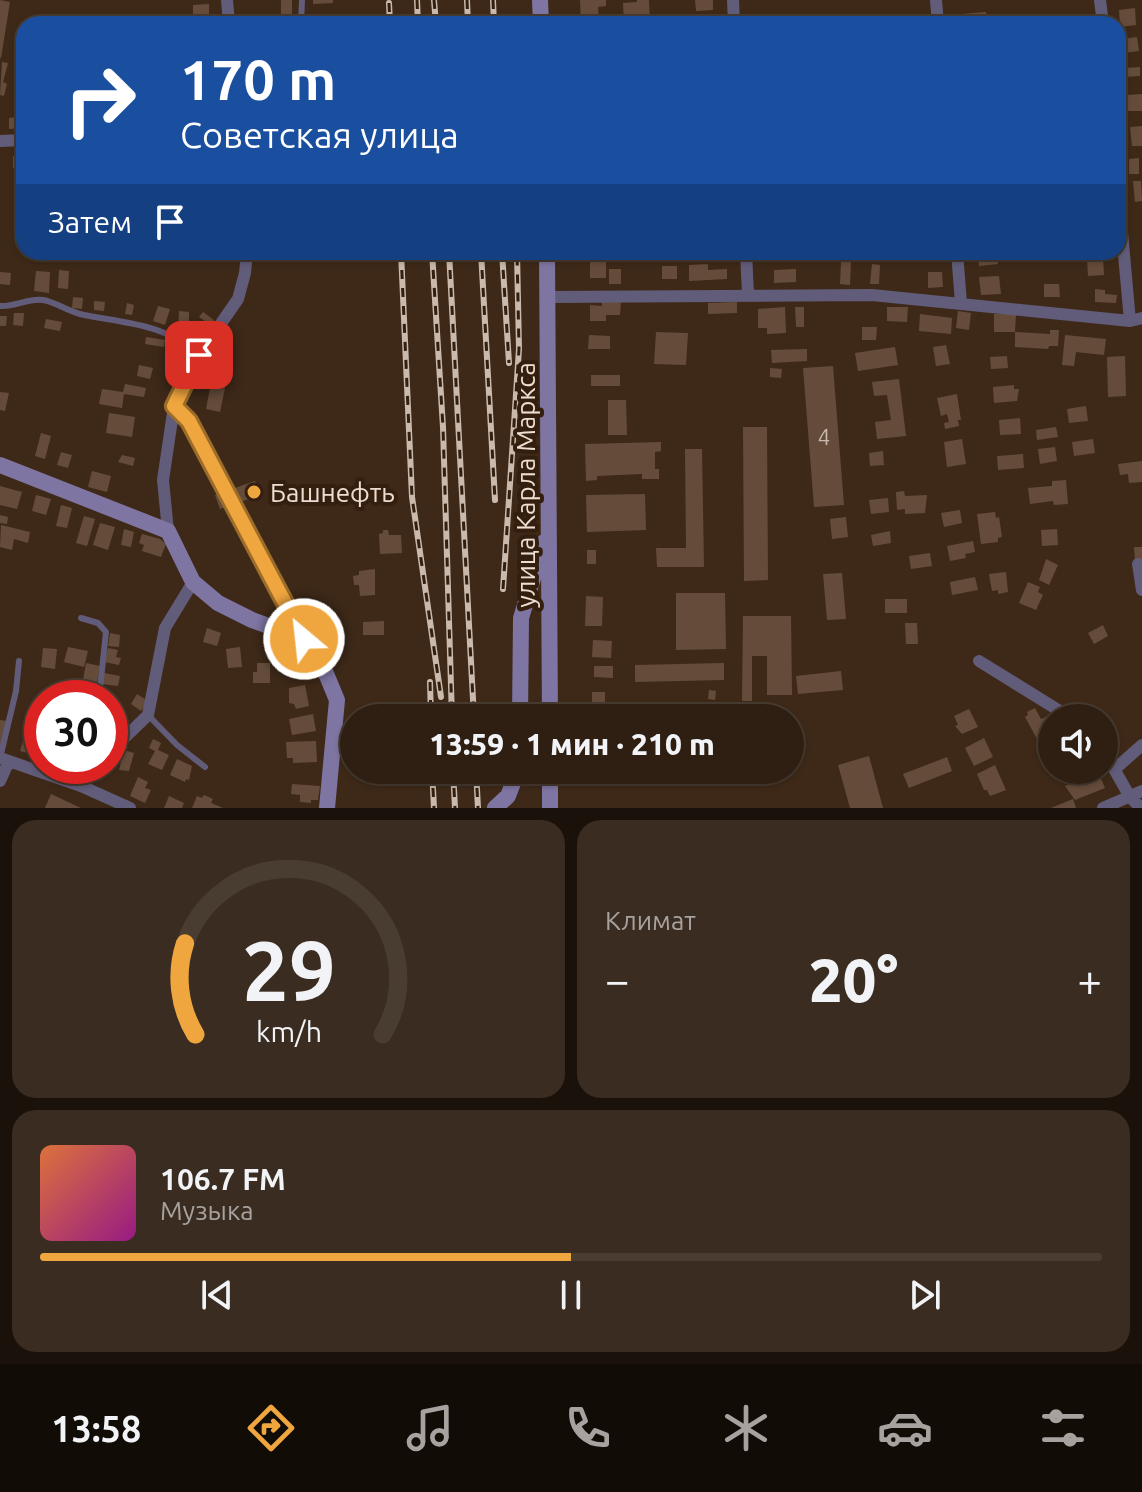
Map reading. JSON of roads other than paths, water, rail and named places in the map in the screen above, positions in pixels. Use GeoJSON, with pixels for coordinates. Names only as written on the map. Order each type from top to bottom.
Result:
{"type":"FeatureCollection","features":[{"type":"Feature","properties":{"kind":"street"},"geometry":{"type":"LineString","coordinates":[[549,297],[872,295],[1136,319],[1126,246]]}},
{"type":"Feature","properties":{"kind":"street"},"geometry":{"type":"LineString","coordinates":[[246,260],[238,299],[199,355],[174,406],[163,480],[168,531],[193,582],[218,603],[252,620],[304,639]]}},
{"type":"Feature","properties":{"kind":"street","name":"улица Карла Маркса"},"geometry":{"type":"LineString","coordinates":[[547,260],[550,704]]}},
{"type":"Feature","properties":{"kind":"street"},"geometry":{"type":"LineString","coordinates":[[746,260],[748,294]]}},
{"type":"Feature","properties":{"kind":"street"},"geometry":{"type":"LineString","coordinates":[[958,260],[961,303]]}},
{"type":"Feature","properties":{"kind":"street"},"geometry":{"type":"LineString","coordinates":[[174,406],[189,421],[304,639],[322,664],[337,700],[327,808]]}},
{"type":"Feature","properties":{"kind":"street"},"geometry":{"type":"LineString","coordinates":[[0,465],[168,531]]}},
{"type":"Feature","properties":{"kind":"street"},"geometry":{"type":"LineString","coordinates":[[520,704],[521,618],[549,526]]}},
{"type":"Feature","properties":{"kind":"street"},"geometry":{"type":"LineString","coordinates":[[1138,564],[1142,590]]}},
{"type":"Feature","properties":{"kind":"street"},"geometry":{"type":"LineString","coordinates":[[128,734],[148,715],[165,628],[193,582]]}},
{"type":"Feature","properties":{"kind":"street"},"geometry":{"type":"LineString","coordinates":[[979,661],[1048,704]]}},
{"type":"Feature","properties":{"kind":"street"},"geometry":{"type":"LineString","coordinates":[[1118,766],[1142,745]]}},
{"type":"Feature","properties":{"kind":"street"},"geometry":{"type":"LineString","coordinates":[[0,781],[5,760],[81,786],[130,808]]}},
{"type":"Feature","properties":{"kind":"street"},"geometry":{"type":"LineString","coordinates":[[1118,773],[1136,794],[1141,808]]}},
{"type":"Feature","properties":{"kind":"street"},"geometry":{"type":"LineString","coordinates":[[329,784],[338,808]]}},
{"type":"Feature","properties":{"kind":"street"},"geometry":{"type":"LineString","coordinates":[[495,808],[508,796],[513,784]]}},
{"type":"Feature","properties":{"kind":"street"},"geometry":{"type":"LineString","coordinates":[[550,784],[550,808]]}},
{"type":"Feature","properties":{"kind":"street"},"geometry":{"type":"LineString","coordinates":[[1103,808],[1136,794]]}},
{"type":"Feature","properties":{"kind":"lane"},"geometry":{"type":"LineString","coordinates":[[0,306],[46,300],[81,314],[127,321],[172,334],[199,355]]}},
{"type":"Feature","properties":{"kind":"lane"},"geometry":{"type":"LineString","coordinates":[[81,618],[98,623],[106,632],[101,680]]}},
{"type":"Feature","properties":{"kind":"lane"},"geometry":{"type":"LineString","coordinates":[[5,760],[19,661]]}},
{"type":"Feature","properties":{"kind":"lane"},"geometry":{"type":"LineString","coordinates":[[148,715],[177,745],[205,767]]}},
{"type":"Feature","properties":{"kind":"railway"},"geometry":{"type":"LineString","coordinates":[[417,0],[418,16]]}},
{"type":"Feature","properties":{"kind":"railway"},"geometry":{"type":"LineString","coordinates":[[434,0],[435,16]]}},
{"type":"Feature","properties":{"kind":"railway"},"geometry":{"type":"LineString","coordinates":[[467,0],[468,16]]}},
{"type":"Feature","properties":{"kind":"railway"},"geometry":{"type":"LineString","coordinates":[[493,0],[494,16]]}},
{"type":"Feature","properties":{"kind":"railway"},"geometry":{"type":"LineString","coordinates":[[389,3],[390,16]]}},
{"type":"Feature","properties":{"kind":"railway"},"geometry":{"type":"LineString","coordinates":[[401,260],[412,497],[441,697]]}},
{"type":"Feature","properties":{"kind":"railway"},"geometry":{"type":"LineString","coordinates":[[433,260],[443,427],[452,704]]}},
{"type":"Feature","properties":{"kind":"railway"},"geometry":{"type":"LineString","coordinates":[[449,260],[473,704]]}},
{"type":"Feature","properties":{"kind":"railway"},"geometry":{"type":"LineString","coordinates":[[481,260],[495,500]]}},
{"type":"Feature","properties":{"kind":"railway"},"geometry":{"type":"LineString","coordinates":[[503,260],[509,363]]}},
{"type":"Feature","properties":{"kind":"railway"},"geometry":{"type":"LineString","coordinates":[[503,589],[519,349],[517,260]]}},
{"type":"Feature","properties":{"kind":"railway"},"geometry":{"type":"LineString","coordinates":[[430,682],[431,704]]}},
{"type":"Feature","properties":{"kind":"railway"},"geometry":{"type":"LineString","coordinates":[[433,784],[434,808]]}},
{"type":"Feature","properties":{"kind":"railway"},"geometry":{"type":"LineString","coordinates":[[454,784],[455,808]]}},
{"type":"Feature","properties":{"kind":"railway"},"geometry":{"type":"LineString","coordinates":[[477,784],[478,808]]}},
{"type":"Feature","properties":{"kind":"place","name":"Башнефть"},"geometry":{"type":"Point","coordinates":[254,492]}}]}
